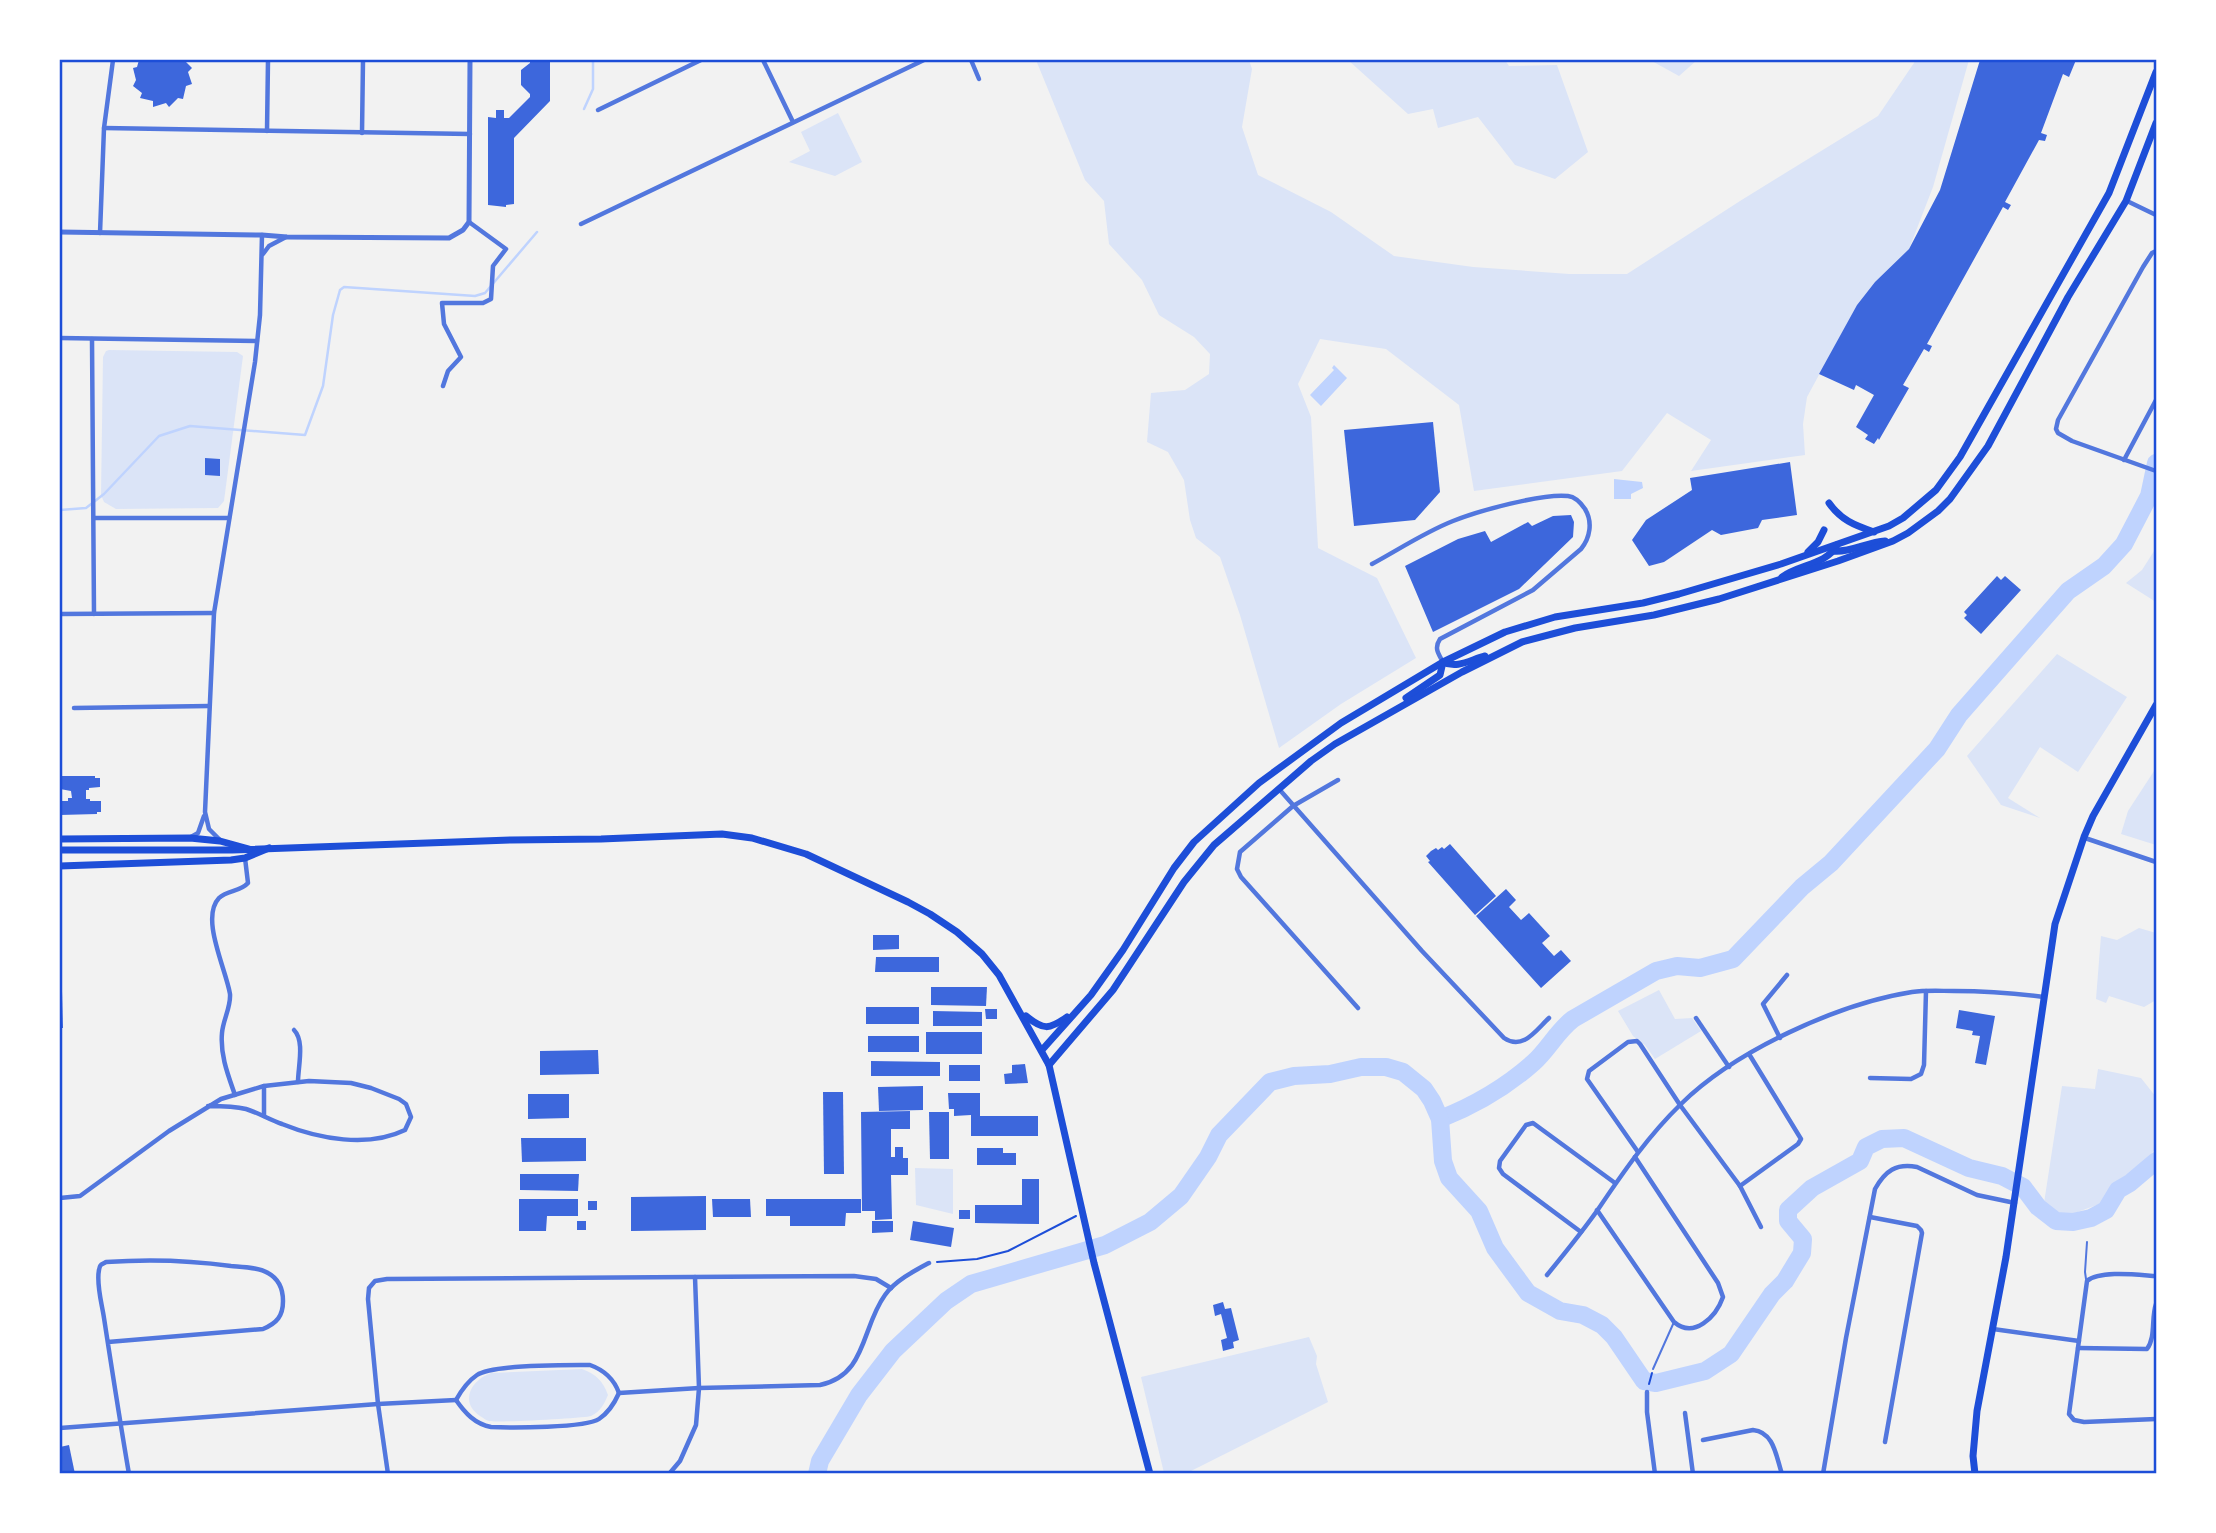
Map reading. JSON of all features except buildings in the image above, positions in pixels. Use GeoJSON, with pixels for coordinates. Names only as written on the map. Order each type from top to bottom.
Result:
{"type":"FeatureCollection","features":[{"type":"Feature","properties":{"kind":"main road"},"geometry":{"type":"LineString","coordinates":[[1042,1050],[1079,1009],[1124,950],[1194,842],[1259,783],[1341,723],[1443,662],[1505,632],[1555,617],[1643,603],[1745,575],[1875,532],[1903,518],[1916,507],[1936,489],[1960,457],[2109,193],[2157,72]]}},
{"type":"Feature","properties":{"kind":"main road"},"geometry":{"type":"LineString","coordinates":[[1443,662],[1450,666],[1457,665],[1544,635],[1687,608],[1776,582],[1893,541],[1938,511],[1980,459],[2061,309],[2126,201],[2157,123]]}},
{"type":"Feature","properties":{"kind":"main road"},"geometry":{"type":"LineString","coordinates":[[1829,503],[1847,522],[1875,532]]}},
{"type":"Feature","properties":{"kind":"main road"},"geometry":{"type":"LineString","coordinates":[[1805,555],[1818,542],[1824,530]]}},
{"type":"Feature","properties":{"kind":"main road"},"geometry":{"type":"LineString","coordinates":[[1833,548],[1842,551],[1873,542],[1893,541]]}},
{"type":"Feature","properties":{"kind":"main road"},"geometry":{"type":"LineString","coordinates":[[1776,582],[1790,571],[1827,558],[1833,548]]}},
{"type":"Feature","properties":{"kind":"main road"},"geometry":{"type":"LineString","coordinates":[[1049,1065],[1113,990],[1200,861],[1234,826],[1335,744],[1503,650]]}},
{"type":"Feature","properties":{"kind":"main road"},"geometry":{"type":"LineString","coordinates":[[1394,710],[1403,700],[1440,676],[1443,662]]}},
{"type":"Feature","properties":{"kind":"main road"},"geometry":{"type":"LineString","coordinates":[[1975,1474],[1974,1435],[2020,1170],[2055,924],[2084,837],[2101,800],[2157,705]]}},
{"type":"Feature","properties":{"kind":"main road"},"geometry":{"type":"LineString","coordinates":[[60,850],[232,850],[722,834],[752,838],[806,854],[930,914],[957,932],[982,954],[999,975],[1049,1065],[1084,1224],[1150,1474]]}},
{"type":"Feature","properties":{"kind":"main road"},"geometry":{"type":"LineString","coordinates":[[60,839],[190,838],[220,841],[250,849]]}},
{"type":"Feature","properties":{"kind":"main road"},"geometry":{"type":"LineString","coordinates":[[60,866],[245,859],[269,848]]}},
{"type":"Feature","properties":{"kind":"main road"},"geometry":{"type":"LineString","coordinates":[[1021,1012],[1038,1026],[1046,1027],[1056,1025],[1079,1009]]}},
{"type":"Feature","properties":{"kind":"street"},"geometry":{"type":"LineString","coordinates":[[100,233],[104,128],[113,60]]}},
{"type":"Feature","properties":{"kind":"street"},"geometry":{"type":"LineString","coordinates":[[267,131],[268,60]]}},
{"type":"Feature","properties":{"kind":"street"},"geometry":{"type":"LineString","coordinates":[[362,133],[363,60]]}},
{"type":"Feature","properties":{"kind":"street"},"geometry":{"type":"LineString","coordinates":[[60,232],[442,239],[457,234],[469,222],[470,60]]}},
{"type":"Feature","properties":{"kind":"street"},"geometry":{"type":"LineString","coordinates":[[598,110],[702,60]]}},
{"type":"Feature","properties":{"kind":"street"},"geometry":{"type":"LineString","coordinates":[[763,60],[793,122]]}},
{"type":"Feature","properties":{"kind":"street"},"geometry":{"type":"LineString","coordinates":[[581,224],[924,60]]}},
{"type":"Feature","properties":{"kind":"street"},"geometry":{"type":"LineString","coordinates":[[971,60],[979,79]]}},
{"type":"Feature","properties":{"kind":"street"},"geometry":{"type":"LineString","coordinates":[[104,128],[470,134]]}},
{"type":"Feature","properties":{"kind":"street"},"geometry":{"type":"LineString","coordinates":[[2126,201],[2157,215]]}},
{"type":"Feature","properties":{"kind":"street"},"geometry":{"type":"LineString","coordinates":[[443,386],[448,371],[461,357],[444,324],[442,303],[483,303],[491,299],[494,262],[506,249],[469,222]]}},
{"type":"Feature","properties":{"kind":"street"},"geometry":{"type":"LineString","coordinates":[[220,841],[209,829],[205,812],[214,613],[257,341],[262,235]]}},
{"type":"Feature","properties":{"kind":"street"},"geometry":{"type":"LineString","coordinates":[[262,255],[269,246],[287,237]]}},
{"type":"Feature","properties":{"kind":"street"},"geometry":{"type":"LineString","coordinates":[[2154,470],[2072,441],[2056,429],[2058,420],[2143,267],[2152,253],[2157,251]]}},
{"type":"Feature","properties":{"kind":"street"},"geometry":{"type":"LineString","coordinates":[[60,338],[257,341]]}},
{"type":"Feature","properties":{"kind":"street"},"geometry":{"type":"LineString","coordinates":[[92,339],[94,614]]}},
{"type":"Feature","properties":{"kind":"street"},"geometry":{"type":"LineString","coordinates":[[2124,460],[2157,400]]}},
{"type":"Feature","properties":{"kind":"street"},"geometry":{"type":"LineString","coordinates":[[1372,564],[1451,522],[1515,503],[1568,496],[1579,501],[1585,509],[1590,521],[1586,542],[1581,549],[1533,590],[1440,639],[1436,649],[1443,662]]}},
{"type":"Feature","properties":{"kind":"street"},"geometry":{"type":"LineString","coordinates":[[94,518],[230,518]]}},
{"type":"Feature","properties":{"kind":"street"},"geometry":{"type":"LineString","coordinates":[[60,614],[214,613]]}},
{"type":"Feature","properties":{"kind":"street"},"geometry":{"type":"LineString","coordinates":[[74,708],[209,706]]}},
{"type":"Feature","properties":{"kind":"street"},"geometry":{"type":"LineString","coordinates":[[1338,780],[1293,806],[1240,852],[1237,869],[1241,877],[1359,1008]]}},
{"type":"Feature","properties":{"kind":"street"},"geometry":{"type":"LineString","coordinates":[[1278,789],[1422,951],[1504,1038],[1511,1043],[1527,1040],[1549,1017]]}},
{"type":"Feature","properties":{"kind":"street"},"geometry":{"type":"LineString","coordinates":[[190,838],[198,833],[205,812]]}},
{"type":"Feature","properties":{"kind":"street"},"geometry":{"type":"LineString","coordinates":[[2084,837],[2157,862]]}},
{"type":"Feature","properties":{"kind":"street"},"geometry":{"type":"LineString","coordinates":[[234,1095],[222,1052],[222,1035],[231,1001],[212,924],[214,906],[218,899],[248,883],[245,859]]}},
{"type":"Feature","properties":{"kind":"street"},"geometry":{"type":"LineString","coordinates":[[1780,1038],[1763,1004],[1787,975]]}},
{"type":"Feature","properties":{"kind":"street"},"geometry":{"type":"LineString","coordinates":[[1548,1275],[1636,1155],[1680,1105],[1699,1087],[1749,1054],[1831,1014],[1900,994],[1926,990],[1998,992],[2044,997]]}},
{"type":"Feature","properties":{"kind":"street"},"geometry":{"type":"LineString","coordinates":[[1870,1078],[1911,1079],[1921,1074],[1924,1065],[1926,990]]}},
{"type":"Feature","properties":{"kind":"street"},"geometry":{"type":"LineString","coordinates":[[1696,1018],[1729,1066]]}},
{"type":"Feature","properties":{"kind":"street"},"geometry":{"type":"LineString","coordinates":[[294,1030],[300,1042],[298,1082]]}},
{"type":"Feature","properties":{"kind":"street"},"geometry":{"type":"LineString","coordinates":[[1597,1210],[1674,1322],[1683,1328],[1695,1328],[1718,1308],[1723,1297],[1722,1292],[1588,1083],[1589,1071],[1628,1042],[1637,1041],[1680,1105],[1741,1186],[1761,1227]]}},
{"type":"Feature","properties":{"kind":"street"},"geometry":{"type":"LineString","coordinates":[[1741,1186],[1801,1139],[1749,1054]]}},
{"type":"Feature","properties":{"kind":"street"},"geometry":{"type":"LineString","coordinates":[[60,1198],[80,1196],[208,1106],[264,1086],[298,1082],[351,1083],[388,1093],[406,1104],[410,1110],[409,1124],[405,1130],[394,1136],[352,1139],[306,1132],[235,1107],[208,1106]]}},
{"type":"Feature","properties":{"kind":"street"},"geometry":{"type":"LineString","coordinates":[[264,1086],[264,1116]]}},
{"type":"Feature","properties":{"kind":"street"},"geometry":{"type":"LineString","coordinates":[[1581,1232],[1503,1174],[1499,1168],[1500,1161],[1526,1125],[1533,1123],[1615,1183]]}},
{"type":"Feature","properties":{"kind":"street"},"geometry":{"type":"LineString","coordinates":[[1823,1474],[1846,1338],[1875,1189],[1880,1179],[1900,1166],[1917,1167],[1977,1195],[2015,1200]]}},
{"type":"Feature","properties":{"kind":"street"},"geometry":{"type":"LineString","coordinates":[[1870,1217],[1917,1226],[1922,1230],[1885,1442]]}},
{"type":"Feature","properties":{"kind":"street"},"geometry":{"type":"LineString","coordinates":[[108,1342],[263,1329],[281,1316],[283,1300],[279,1282],[261,1270],[207,1262],[151,1259],[106,1262],[100,1267],[108,1342],[129,1474]]}},
{"type":"Feature","properties":{"kind":"street"},"geometry":{"type":"LineString","coordinates":[[619,1393],[820,1385],[840,1378],[855,1363],[876,1308],[891,1288],[929,1263]]}},
{"type":"Feature","properties":{"kind":"street"},"geometry":{"type":"LineString","coordinates":[[2157,1276],[2102,1275],[2087,1280],[2069,1409],[2074,1420],[2084,1422],[2157,1419]]}},
{"type":"Feature","properties":{"kind":"street"},"geometry":{"type":"LineString","coordinates":[[388,1474],[378,1404],[368,1292],[374,1281],[854,1276],[876,1279],[891,1288]]}},
{"type":"Feature","properties":{"kind":"street"},"geometry":{"type":"LineString","coordinates":[[669,1474],[680,1461],[696,1425],[699,1388],[695,1278]]}},
{"type":"Feature","properties":{"kind":"street"},"geometry":{"type":"LineString","coordinates":[[2078,1348],[2147,1349],[2151,1343],[2157,1304]]}},
{"type":"Feature","properties":{"kind":"street"},"geometry":{"type":"LineString","coordinates":[[1993,1329],[2079,1341]]}},
{"type":"Feature","properties":{"kind":"street"},"geometry":{"type":"LineString","coordinates":[[457,1400],[477,1374],[494,1369],[590,1365],[612,1379],[619,1393]]}},
{"type":"Feature","properties":{"kind":"street"},"geometry":{"type":"LineString","coordinates":[[1647,1392],[1655,1474]]}},
{"type":"Feature","properties":{"kind":"street"},"geometry":{"type":"LineString","coordinates":[[457,1400],[470,1418],[484,1426],[581,1424],[598,1420],[619,1393]]}},
{"type":"Feature","properties":{"kind":"street"},"geometry":{"type":"LineString","coordinates":[[60,1428],[457,1400]]}},
{"type":"Feature","properties":{"kind":"street"},"geometry":{"type":"LineString","coordinates":[[1685,1413],[1693,1474]]}},
{"type":"Feature","properties":{"kind":"street"},"geometry":{"type":"LineString","coordinates":[[1703,1440],[1760,1430],[1770,1438],[1782,1474]]}},
{"type":"Feature","properties":{"kind":"lane"},"geometry":{"type":"LineString","coordinates":[[2087,1242],[2087,1280]]}},
{"type":"Feature","properties":{"kind":"lane"},"geometry":{"type":"LineString","coordinates":[[1653,1370],[1674,1322]]}},
{"type":"Feature","properties":{"kind":"path"},"geometry":{"type":"LineString","coordinates":[[929,1263],[993,1256],[1082,1213]]}},
{"type":"Feature","properties":{"kind":"path"},"geometry":{"type":"LineString","coordinates":[[1647,1392],[1653,1370]]}},
{"type":"Feature","properties":{"kind":"shaded area"},"geometry":{"type":"Polygon","coordinates":[[[1036,60],[1249,60],[1252,69],[1242,127],[1258,175],[1331,212],[1394,256],[1473,267],[1569,274],[1627,274],[1878,116],[1916,60],[1969,60],[1933,187],[1909,249],[1875,282],[1857,305],[1807,397],[1803,424],[1805,455],[1691,471],[1711,440],[1667,413],[1622,471],[1474,491],[1459,405],[1386,349],[1320,339],[1298,384],[1311,417],[1318,548],[1377,578],[1416,658],[1341,704],[1279,748],[1220,557],[1196,538],[1190,520],[1184,480],[1168,452],[1147,442],[1151,393],[1185,390],[1209,374],[1210,354],[1194,337],[1159,315],[1142,280],[1109,244],[1104,201],[1085,180],[1036,60]]]}},
{"type":"Feature","properties":{"kind":"shaded area"},"geometry":{"type":"Polygon","coordinates":[[[1348,60],[1505,60],[1509,66],[1557,65],[1588,152],[1555,179],[1515,165],[1478,117],[1438,128],[1433,109],[1408,114],[1348,60]]]}},
{"type":"Feature","properties":{"kind":"shaded area"},"geometry":{"type":"Polygon","coordinates":[[[1650,60],[1697,60],[1679,76],[1650,60]]]}},
{"type":"Feature","properties":{"kind":"shaded area"},"geometry":{"type":"Polygon","coordinates":[[[838,113],[862,162],[835,176],[789,162],[810,151],[801,132],[838,113]]]}},
{"type":"Feature","properties":{"kind":"shaded area"},"geometry":{"type":"Polygon","coordinates":[[[109,350],[237,352],[243,356],[224,501],[218,508],[116,509],[104,502],[101,495],[103,357],[109,350]]]}},
{"type":"Feature","properties":{"kind":"shaded area"},"geometry":{"type":"Polygon","coordinates":[[[2156,548],[2156,602],[2126,583],[2142,570],[2156,548]]]}},
{"type":"Feature","properties":{"kind":"shaded area"},"geometry":{"type":"Polygon","coordinates":[[[2057,654],[2127,697],[2078,772],[2040,747],[2008,798],[2040,818],[2001,805],[1967,756],[2057,654]]]}},
{"type":"Feature","properties":{"kind":"shaded area"},"geometry":{"type":"Polygon","coordinates":[[[2156,768],[2156,845],[2121,834],[2128,811],[2156,768]]]}},
{"type":"Feature","properties":{"kind":"shaded area"},"geometry":{"type":"Polygon","coordinates":[[[2139,928],[2156,933],[2156,1000],[2144,1007],[2109,996],[2106,1003],[2096,999],[2101,936],[2117,940],[2139,928]]]}},
{"type":"Feature","properties":{"kind":"shaded area"},"geometry":{"type":"Polygon","coordinates":[[[1659,990],[1675,1019],[1692,1018],[1701,1031],[1655,1059],[1645,1045],[1633,1036],[1618,1011],[1659,990]]]}},
{"type":"Feature","properties":{"kind":"shaded area"},"geometry":{"type":"Polygon","coordinates":[[[2098,1069],[2141,1078],[2156,1097],[2156,1149],[2131,1172],[2111,1185],[2102,1203],[2075,1213],[2058,1214],[2044,1203],[2062,1086],[2095,1089],[2098,1069]]]}},
{"type":"Feature","properties":{"kind":"shaded area"},"geometry":{"type":"Polygon","coordinates":[[[915,1168],[953,1169],[953,1214],[916,1205],[915,1168]]]}},
{"type":"Feature","properties":{"kind":"shaded area"},"geometry":{"type":"Polygon","coordinates":[[[1309,1337],[1317,1356],[1316,1364],[1328,1402],[1187,1473],[1164,1473],[1141,1377],[1309,1337]]]}},
{"type":"Feature","properties":{"kind":"shaded area"},"geometry":{"type":"Polygon","coordinates":[[[582,1369],[598,1379],[608,1395],[600,1410],[591,1416],[489,1421],[480,1416],[470,1404],[473,1386],[491,1373],[582,1369]]]}},
{"type":"Feature","properties":{"kind":"water"},"geometry":{"type":"Polygon","coordinates":[[[1334,365],[1347,378],[1321,406],[1310,395],[1334,370],[1334,365]]]}},
{"type":"Feature","properties":{"kind":"water"},"geometry":{"type":"Polygon","coordinates":[[[1614,479],[1642,482],[1643,488],[1631,494],[1631,499],[1614,499],[1614,479]]]}},
{"type":"Feature","properties":{"kind":"waterway"},"geometry":{"type":"LineString","coordinates":[[584,109],[593,89],[593,60]]}},
{"type":"Feature","properties":{"kind":"waterway"},"geometry":{"type":"LineString","coordinates":[[60,510],[86,508],[104,494],[159,436],[190,426],[305,435],[323,386],[333,315],[340,290],[344,287],[475,296],[485,293],[537,232]]}},
{"type":"Feature","properties":{"kind":"waterway"},"geometry":{"type":"LineString","coordinates":[[1440,1119],[1500,1088],[1533,1063],[1573,1019],[1656,971],[1677,966],[1700,968],[1733,959],[1802,887],[1831,863],[1937,749],[1959,715],[2068,591],[2104,566],[2124,544],[2149,496],[2156,463]]}},
{"type":"Feature","properties":{"kind":"waterway"},"geometry":{"type":"LineString","coordinates":[[817,1474],[820,1461],[859,1395],[893,1351],[946,1301],[971,1284],[1105,1245],[1150,1222],[1181,1196],[1208,1157],[1219,1135],[1270,1082],[1294,1076],[1330,1074],[1361,1067],[1386,1067],[1403,1072],[1424,1089],[1440,1119],[1443,1161],[1449,1178],[1479,1211],[1495,1248],[1528,1293],[1560,1311],[1583,1315],[1602,1325],[1614,1337],[1644,1381],[1656,1383],[1705,1371],[1731,1354],[1772,1294],[1785,1281],[1802,1253],[1803,1239],[1788,1221],[1788,1210],[1812,1188],[1860,1161],[1866,1147],[1882,1139],[1904,1138],[1969,1168],[2002,1176],[2023,1187],[2038,1207],[2056,1221],[2073,1222],[2091,1218],[2106,1210],[2118,1190],[2156,1161]]}}]}
